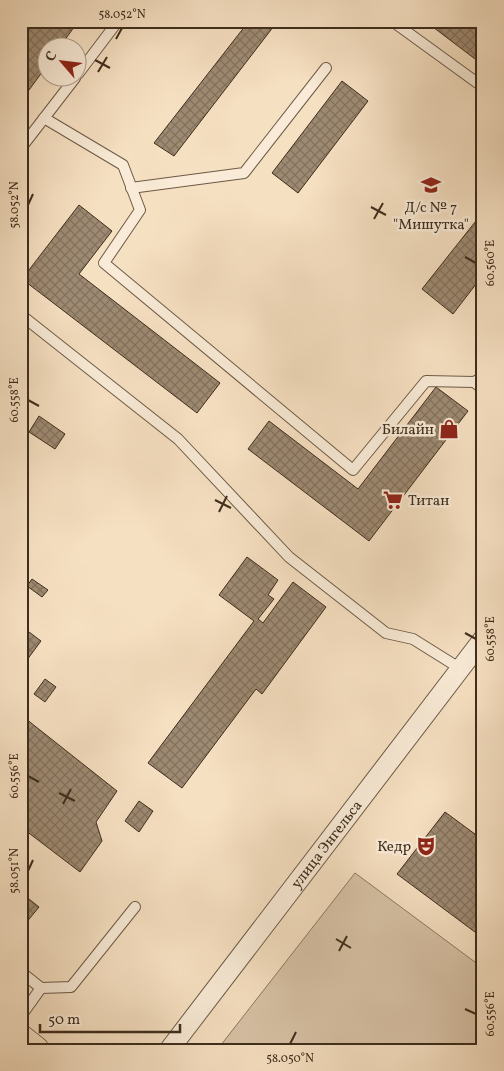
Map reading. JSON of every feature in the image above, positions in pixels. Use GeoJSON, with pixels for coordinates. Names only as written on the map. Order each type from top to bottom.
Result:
{"type":"FeatureCollection","features":[{"type":"Feature","properties":{"kind":"main road"},"geometry":{"type":"LineString","coordinates":[[21,1039],[35,1050]]}},
{"type":"Feature","properties":{"kind":"street","name":"улица Энгельса"},"geometry":{"type":"LineString","coordinates":[[169,1050],[483,639]]}},
{"type":"Feature","properties":{"kind":"lane"},"geometry":{"type":"LineString","coordinates":[[88,61],[118,21]]}},
{"type":"Feature","properties":{"kind":"lane"},"geometry":{"type":"LineString","coordinates":[[392,21],[483,87]]}},
{"type":"Feature","properties":{"kind":"lane"},"geometry":{"type":"LineString","coordinates":[[131,188],[244,173],[326,68]]}},
{"type":"Feature","properties":{"kind":"lane"},"geometry":{"type":"LineString","coordinates":[[21,148],[67,88]]}},
{"type":"Feature","properties":{"kind":"lane"},"geometry":{"type":"LineString","coordinates":[[44,118],[123,165],[140,210],[104,263],[353,470],[426,381],[480,382]]}},
{"type":"Feature","properties":{"kind":"lane"},"geometry":{"type":"LineString","coordinates":[[21,315],[178,439],[289,557],[386,633],[413,639],[460,669]]}},
{"type":"Feature","properties":{"kind":"lane"},"geometry":{"type":"LineString","coordinates":[[21,972],[41,988],[71,987],[135,907]]}},
{"type":"Feature","properties":{"kind":"lane"},"geometry":{"type":"LineString","coordinates":[[21,1016],[41,988]]}},
{"type":"Feature","properties":{"kind":"shaded area"},"geometry":{"type":"Polygon","coordinates":[[[355,873],[483,968],[483,1050],[217,1050],[355,873]]]}},
{"type":"Feature","properties":{"kind":"building"},"geometry":{"type":"Polygon","coordinates":[[[21,21],[75,21],[77,23],[66,38],[38,38],[38,78],[21,101],[21,21]]]}},
{"type":"Feature","properties":{"kind":"building"},"geometry":{"type":"Polygon","coordinates":[[[249,21],[277,22],[174,156],[154,143],[249,21]]]}},
{"type":"Feature","properties":{"kind":"building"},"geometry":{"type":"Polygon","coordinates":[[[425,21],[483,21],[483,65],[425,21]]]}},
{"type":"Feature","properties":{"kind":"building"},"geometry":{"type":"Polygon","coordinates":[[[342,81],[368,101],[298,193],[272,173],[342,81]]]}},
{"type":"Feature","properties":{"kind":"building"},"geometry":{"type":"Polygon","coordinates":[[[79,205],[112,231],[79,274],[220,383],[197,413],[22,279],[79,205]]]}},
{"type":"Feature","properties":{"kind":"building"},"geometry":{"type":"Polygon","coordinates":[[[483,212],[483,275],[453,314],[422,289],[483,212]]]}},
{"type":"Feature","properties":{"kind":"building"},"geometry":{"type":"Polygon","coordinates":[[[436,387],[468,411],[369,541],[248,449],[269,421],[358,489],[436,387]]]}},
{"type":"Feature","properties":{"kind":"building"},"geometry":{"type":"Polygon","coordinates":[[[39,416],[65,434],[55,449],[29,432],[39,416]]]}},
{"type":"Feature","properties":{"kind":"building"},"geometry":{"type":"Polygon","coordinates":[[[247,557],[278,580],[268,595],[274,599],[258,619],[263,623],[293,582],[326,607],[262,694],[256,689],[182,788],[148,763],[254,621],[219,595],[247,557]]]}},
{"type":"Feature","properties":{"kind":"building"},"geometry":{"type":"Polygon","coordinates":[[[32,579],[48,590],[42,597],[27,586],[32,579]]]}},
{"type":"Feature","properties":{"kind":"building"},"geometry":{"type":"Polygon","coordinates":[[[21,626],[41,641],[21,668],[21,626]]]}},
{"type":"Feature","properties":{"kind":"building"},"geometry":{"type":"Polygon","coordinates":[[[45,679],[56,687],[45,702],[34,694],[45,679]]]}},
{"type":"Feature","properties":{"kind":"building"},"geometry":{"type":"Polygon","coordinates":[[[21,715],[117,791],[96,822],[102,841],[80,872],[21,827],[21,715]]]}},
{"type":"Feature","properties":{"kind":"building"},"geometry":{"type":"Polygon","coordinates":[[[139,801],[153,811],[139,832],[125,821],[139,801]]]}},
{"type":"Feature","properties":{"kind":"building"},"geometry":{"type":"Polygon","coordinates":[[[445,812],[483,840],[483,938],[397,874],[445,812]]]}},
{"type":"Feature","properties":{"kind":"building"},"geometry":{"type":"Polygon","coordinates":[[[21,868],[24,871],[24,895],[39,907],[21,929],[21,868]]]}},
{"type":"Feature","properties":{"kind":"place","name":"Д/с № 7 \"Мишутка\""},"geometry":{"type":"Point","coordinates":[431,185]}},
{"type":"Feature","properties":{"kind":"place","name":"Билайн"},"geometry":{"type":"Point","coordinates":[449,429]}},
{"type":"Feature","properties":{"kind":"place","name":"Титан"},"geometry":{"type":"Point","coordinates":[393,500]}},
{"type":"Feature","properties":{"kind":"place","name":"Кедр"},"geometry":{"type":"Point","coordinates":[426,846]}}]}
